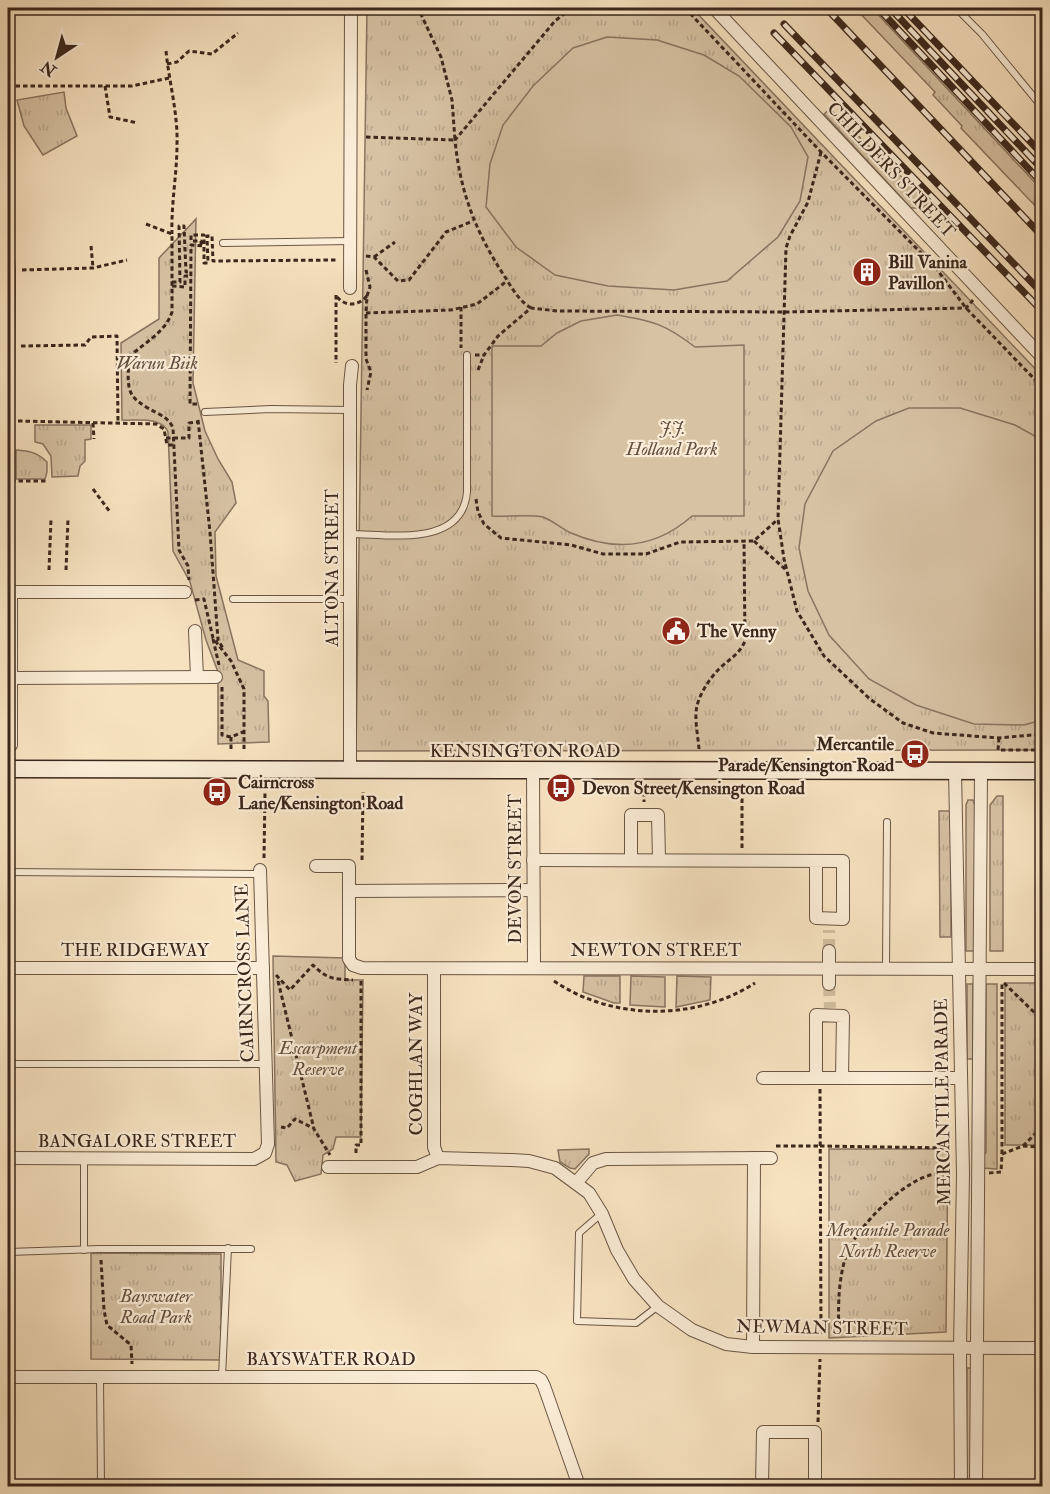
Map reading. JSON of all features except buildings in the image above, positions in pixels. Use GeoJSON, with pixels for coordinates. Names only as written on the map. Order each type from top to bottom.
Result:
{"type":"FeatureCollection","features":[{"type":"Feature","properties":{"kind":"street"},"geometry":{"type":"LineString","coordinates":[[350,288],[351,8]]}},
{"type":"Feature","properties":{"kind":"street","name":"CHILDERS STREET"},"geometry":{"type":"LineString","coordinates":[[714,8],[1042,357]]}},
{"type":"Feature","properties":{"kind":"street"},"geometry":{"type":"LineString","coordinates":[[8,259],[12,417]]}},
{"type":"Feature","properties":{"kind":"street","name":"ALTONA STREET"},"geometry":{"type":"LineString","coordinates":[[350,770],[350,385],[352,366]]}},
{"type":"Feature","properties":{"kind":"street"},"geometry":{"type":"LineString","coordinates":[[11,745],[9,592],[188,590]]}},
{"type":"Feature","properties":{"kind":"street"},"geometry":{"type":"LineString","coordinates":[[195,631],[197,677]]}},
{"type":"Feature","properties":{"kind":"street"},"geometry":{"type":"LineString","coordinates":[[11,678],[216,677]]}},
{"type":"Feature","properties":{"kind":"street","name":"KENSINGTON ROAD"},"geometry":{"type":"LineString","coordinates":[[8,769],[1042,771]]}},
{"type":"Feature","properties":{"kind":"street","name":"DEVON STREET"},"geometry":{"type":"LineString","coordinates":[[533,770],[534,967]]}},
{"type":"Feature","properties":{"kind":"street","name":"MERCANTILE PARADE"},"geometry":{"type":"LineString","coordinates":[[955,770],[963,1174],[960,1348],[961,1486]]}},
{"type":"Feature","properties":{"kind":"street","name":"MERCANTILE PARADE"},"geometry":{"type":"LineString","coordinates":[[976,1486],[981,770]]}},
{"type":"Feature","properties":{"kind":"street"},"geometry":{"type":"LineString","coordinates":[[631,860],[631,815],[658,815],[659,859]]}},
{"type":"Feature","properties":{"kind":"street"},"geometry":{"type":"LineString","coordinates":[[533,860],[843,861],[843,919],[830,924],[816,918],[816,861]]}},
{"type":"Feature","properties":{"kind":"street"},"geometry":{"type":"LineString","coordinates":[[316,866],[349,866],[355,891],[349,955],[358,971]]}},
{"type":"Feature","properties":{"kind":"street","name":"CAIRNCROSS LANE"},"geometry":{"type":"LineString","coordinates":[[260,872],[268,969],[267,1146],[265,1154]]}},
{"type":"Feature","properties":{"kind":"street"},"geometry":{"type":"LineString","coordinates":[[355,891],[533,890]]}},
{"type":"Feature","properties":{"kind":"street"},"geometry":{"type":"LineString","coordinates":[[829,984],[830,951]]}},
{"type":"Feature","properties":{"kind":"street","name":"NEWTON STREET"},"geometry":{"type":"LineString","coordinates":[[358,971],[534,967],[959,969]]}},
{"type":"Feature","properties":{"kind":"street","name":"THE RIDGEWAY"},"geometry":{"type":"LineString","coordinates":[[8,968],[268,969]]}},
{"type":"Feature","properties":{"kind":"street","name":"COGHLAN WAY"},"geometry":{"type":"LineString","coordinates":[[434,969],[434,1148],[438,1158]]}},
{"type":"Feature","properties":{"kind":"street"},"geometry":{"type":"LineString","coordinates":[[959,969],[980,969],[1002,975],[1042,969]]}},
{"type":"Feature","properties":{"kind":"street"},"geometry":{"type":"LineString","coordinates":[[818,1078],[816,1015],[830,1012],[843,1016],[842,1077]]}},
{"type":"Feature","properties":{"kind":"street"},"geometry":{"type":"LineString","coordinates":[[763,1078],[960,1078]]}},
{"type":"Feature","properties":{"kind":"street","name":"BANGALORE STREET"},"geometry":{"type":"LineString","coordinates":[[8,1158],[256,1159],[265,1154]]}},
{"type":"Feature","properties":{"kind":"street","name":"NEWMAN STREET"},"geometry":{"type":"LineString","coordinates":[[332,1167],[417,1167],[438,1158],[529,1161],[555,1168],[589,1193],[634,1279],[658,1306],[692,1330],[726,1344],[753,1347],[1042,1348]]}},
{"type":"Feature","properties":{"kind":"street"},"geometry":{"type":"LineString","coordinates":[[753,1347],[754,1158]]}},
{"type":"Feature","properties":{"kind":"street"},"geometry":{"type":"LineString","coordinates":[[576,1183],[593,1163],[606,1159],[771,1158]]}},
{"type":"Feature","properties":{"kind":"street","name":"BAYSWATER ROAD"},"geometry":{"type":"LineString","coordinates":[[8,1377],[539,1378],[544,1386],[579,1486]]}},
{"type":"Feature","properties":{"kind":"street"},"geometry":{"type":"LineString","coordinates":[[762,1486],[763,1432],[815,1432],[815,1486]]}},
{"type":"Feature","properties":{"kind":"lane"},"geometry":{"type":"LineString","coordinates":[[956,8],[982,34],[1042,107]]}},
{"type":"Feature","properties":{"kind":"lane"},"geometry":{"type":"LineString","coordinates":[[224,243],[350,242]]}},
{"type":"Feature","properties":{"kind":"lane"},"geometry":{"type":"LineString","coordinates":[[350,534],[421,534],[441,530],[456,519],[462,510],[467,495],[466,356]]}},
{"type":"Feature","properties":{"kind":"lane"},"geometry":{"type":"LineString","coordinates":[[201,413],[271,409],[350,410]]}},
{"type":"Feature","properties":{"kind":"lane"},"geometry":{"type":"LineString","coordinates":[[233,599],[350,599]]}},
{"type":"Feature","properties":{"kind":"lane"},"geometry":{"type":"LineString","coordinates":[[886,969],[887,822]]}},
{"type":"Feature","properties":{"kind":"lane"},"geometry":{"type":"LineString","coordinates":[[8,872],[260,872]]}},
{"type":"Feature","properties":{"kind":"lane"},"geometry":{"type":"LineString","coordinates":[[8,1064],[266,1064]]}},
{"type":"Feature","properties":{"kind":"lane"},"geometry":{"type":"LineString","coordinates":[[84,1158],[84,1250]]}},
{"type":"Feature","properties":{"kind":"lane"},"geometry":{"type":"LineString","coordinates":[[602,1214],[579,1233],[577,1321],[636,1323],[658,1306]]}},
{"type":"Feature","properties":{"kind":"lane"},"geometry":{"type":"LineString","coordinates":[[222,1377],[228,1248]]}},
{"type":"Feature","properties":{"kind":"lane"},"geometry":{"type":"LineString","coordinates":[[8,1252],[99,1249],[251,1249]]}},
{"type":"Feature","properties":{"kind":"lane"},"geometry":{"type":"LineString","coordinates":[[100,1378],[101,1486]]}},
{"type":"Feature","properties":{"kind":"path"},"geometry":{"type":"LineString","coordinates":[[418,8],[441,57],[452,100],[457,163],[473,221],[507,281],[520,299],[531,308],[551,311],[785,312],[966,308],[981,292]]}},
{"type":"Feature","properties":{"kind":"path"},"geometry":{"type":"LineString","coordinates":[[455,140],[555,21],[570,9],[590,8]]}},
{"type":"Feature","properties":{"kind":"path"},"geometry":{"type":"LineString","coordinates":[[685,8],[821,152],[935,267],[966,308],[1042,387]]}},
{"type":"Feature","properties":{"kind":"path"},"geometry":{"type":"LineString","coordinates":[[167,64],[177,62],[189,51],[212,54],[238,33]]}},
{"type":"Feature","properties":{"kind":"path"},"geometry":{"type":"LineString","coordinates":[[166,51],[177,127],[172,234],[172,312],[169,322],[160,333],[129,357],[128,384],[131,396],[140,405],[170,421],[173,428],[179,550],[188,566],[188,590],[192,601],[204,599],[213,638],[231,661]]}},
{"type":"Feature","properties":{"kind":"path"},"geometry":{"type":"LineString","coordinates":[[8,86],[132,86],[169,78]]}},
{"type":"Feature","properties":{"kind":"path"},"geometry":{"type":"LineString","coordinates":[[105,86],[110,117],[138,123]]}},
{"type":"Feature","properties":{"kind":"path"},"geometry":{"type":"LineString","coordinates":[[366,137],[455,140]]}},
{"type":"Feature","properties":{"kind":"path"},"geometry":{"type":"LineString","coordinates":[[821,152],[808,202],[786,248],[778,519],[797,611],[824,656],[870,699],[903,723],[933,733],[999,738],[1042,734]]}},
{"type":"Feature","properties":{"kind":"path"},"geometry":{"type":"LineString","coordinates":[[366,256],[374,257],[398,281],[409,280],[446,232],[473,221]]}},
{"type":"Feature","properties":{"kind":"path"},"geometry":{"type":"LineString","coordinates":[[146,224],[172,234]]}},
{"type":"Feature","properties":{"kind":"path"},"geometry":{"type":"LineString","coordinates":[[172,284],[180,282],[179,226],[184,226],[186,272],[191,274]]}},
{"type":"Feature","properties":{"kind":"path"},"geometry":{"type":"LineString","coordinates":[[374,257],[395,243]]}},
{"type":"Feature","properties":{"kind":"path"},"geometry":{"type":"LineString","coordinates":[[201,413],[197,404],[190,404],[191,245],[204,246]]}},
{"type":"Feature","properties":{"kind":"path"},"geometry":{"type":"LineString","coordinates":[[91,246],[93,268]]}},
{"type":"Feature","properties":{"kind":"path"},"geometry":{"type":"LineString","coordinates":[[17,270],[93,268],[127,260]]}},
{"type":"Feature","properties":{"kind":"path"},"geometry":{"type":"LineString","coordinates":[[366,270],[370,287],[366,313],[366,358],[370,372],[367,390]]}},
{"type":"Feature","properties":{"kind":"path"},"geometry":{"type":"LineString","coordinates":[[172,284],[185,286],[185,276],[191,274]]}},
{"type":"Feature","properties":{"kind":"path"},"geometry":{"type":"LineString","coordinates":[[366,313],[451,310],[477,304],[507,281]]}},
{"type":"Feature","properties":{"kind":"path"},"geometry":{"type":"LineString","coordinates":[[336,295],[336,363]]}},
{"type":"Feature","properties":{"kind":"path"},"geometry":{"type":"LineString","coordinates":[[461,307],[461,355],[466,356],[484,355],[498,336],[531,308]]}},
{"type":"Feature","properties":{"kind":"path"},"geometry":{"type":"LineString","coordinates":[[19,346],[85,345],[90,337],[117,336],[117,423]]}},
{"type":"Feature","properties":{"kind":"path"},"geometry":{"type":"LineString","coordinates":[[12,417],[25,423],[159,424],[164,429],[166,445],[174,445]]}},
{"type":"Feature","properties":{"kind":"path"},"geometry":{"type":"LineString","coordinates":[[166,438],[189,438],[189,423],[198,421],[210,532],[218,640],[244,689],[244,749]]}},
{"type":"Feature","properties":{"kind":"path"},"geometry":{"type":"LineString","coordinates":[[93,423],[94,439]]}},
{"type":"Feature","properties":{"kind":"path"},"geometry":{"type":"LineString","coordinates":[[11,482],[48,481]]}},
{"type":"Feature","properties":{"kind":"path"},"geometry":{"type":"LineString","coordinates":[[93,489],[110,512]]}},
{"type":"Feature","properties":{"kind":"path"},"geometry":{"type":"LineString","coordinates":[[467,495],[476,497],[479,515],[490,531],[510,540],[571,545],[603,554],[646,554],[680,542],[754,541],[787,570]]}},
{"type":"Feature","properties":{"kind":"path"},"geometry":{"type":"LineString","coordinates":[[49,570],[51,519]]}},
{"type":"Feature","properties":{"kind":"path"},"geometry":{"type":"LineString","coordinates":[[66,570],[68,519]]}},
{"type":"Feature","properties":{"kind":"path"},"geometry":{"type":"LineString","coordinates":[[754,541],[778,519]]}},
{"type":"Feature","properties":{"kind":"path"},"geometry":{"type":"LineString","coordinates":[[699,749],[696,706],[711,678],[734,658],[741,650],[744,641],[744,541]]}},
{"type":"Feature","properties":{"kind":"path"},"geometry":{"type":"LineString","coordinates":[[214,598],[222,597]]}},
{"type":"Feature","properties":{"kind":"path"},"geometry":{"type":"LineString","coordinates":[[222,721],[223,736],[231,737],[243,732]]}},
{"type":"Feature","properties":{"kind":"path"},"geometry":{"type":"LineString","coordinates":[[231,737],[231,749]]}},
{"type":"Feature","properties":{"kind":"path"},"geometry":{"type":"LineString","coordinates":[[999,738],[998,750],[1042,750]]}},
{"type":"Feature","properties":{"kind":"path"},"geometry":{"type":"LineString","coordinates":[[742,791],[743,860]]}},
{"type":"Feature","properties":{"kind":"path","name":"CAIRNCROSS LANE"},"geometry":{"type":"LineString","coordinates":[[260,872],[264,865],[265,792]]}},
{"type":"Feature","properties":{"kind":"path"},"geometry":{"type":"LineString","coordinates":[[355,891],[363,792]]}},
{"type":"Feature","properties":{"kind":"path"},"geometry":{"type":"LineString","coordinates":[[644,792],[644,798]]}},
{"type":"Feature","properties":{"kind":"path"},"geometry":{"type":"LineString","coordinates":[[268,969],[290,990],[313,965],[324,976],[330,978],[358,971],[361,1145],[356,1146],[356,1167]]}},
{"type":"Feature","properties":{"kind":"path"},"geometry":{"type":"LineString","coordinates":[[534,967],[560,985],[583,996],[613,1006],[653,1012],[682,1010],[723,999],[739,993],[773,968]]}},
{"type":"Feature","properties":{"kind":"path"},"geometry":{"type":"LineString","coordinates":[[276,975],[314,1129],[332,1167]]}},
{"type":"Feature","properties":{"kind":"path"},"geometry":{"type":"LineString","coordinates":[[1002,975],[1042,1020]]}},
{"type":"Feature","properties":{"kind":"path"},"geometry":{"type":"LineString","coordinates":[[978,1173],[1001,1172],[1002,975]]}},
{"type":"Feature","properties":{"kind":"path"},"geometry":{"type":"LineString","coordinates":[[815,1432],[818,1423],[820,1347],[818,1078]]}},
{"type":"Feature","properties":{"kind":"path"},"geometry":{"type":"LineString","coordinates":[[267,1125],[287,1128],[296,1119],[314,1129]]}},
{"type":"Feature","properties":{"kind":"path"},"geometry":{"type":"LineString","coordinates":[[1023,1146],[1042,1127]]}},
{"type":"Feature","properties":{"kind":"path"},"geometry":{"type":"LineString","coordinates":[[776,1146],[962,1148]]}},
{"type":"Feature","properties":{"kind":"path"},"geometry":{"type":"LineString","coordinates":[[1002,1154],[1023,1146],[1042,1146]]}},
{"type":"Feature","properties":{"kind":"path"},"geometry":{"type":"LineString","coordinates":[[839,1347],[838,1299],[846,1254],[854,1238],[897,1194],[920,1179],[935,1174],[963,1174]]}},
{"type":"Feature","properties":{"kind":"path"},"geometry":{"type":"LineString","coordinates":[[99,1249],[107,1325],[131,1345],[132,1378]]}},
{"type":"Feature","properties":{"kind":"green space","name":"J.J. Holland Park"},"geometry":{"type":"Polygon","coordinates":[[[367,8],[692,8],[1042,376],[1042,750],[356,751],[367,8]]]}},
{"type":"Feature","properties":{"kind":"green space"},"geometry":{"type":"Polygon","coordinates":[[[855,8],[872,8],[1042,190],[1042,213],[961,128],[962,126],[933,95],[935,92],[855,8]]]}},
{"type":"Feature","properties":{"kind":"green space"},"geometry":{"type":"Polygon","coordinates":[[[607,37],[657,40],[704,55],[739,76],[791,127],[808,157],[800,201],[778,237],[727,281],[674,290],[608,286],[555,275],[516,247],[486,207],[490,164],[503,125],[533,86],[573,48],[607,37]]]}},
{"type":"Feature","properties":{"kind":"green space"},"geometry":{"type":"Polygon","coordinates":[[[64,92],[66,108],[77,136],[43,155],[24,126],[17,100],[64,92]]]}},
{"type":"Feature","properties":{"kind":"green space"},"geometry":{"type":"Polygon","coordinates":[[[830,109],[929,203],[922,208],[911,208],[824,114],[830,109]]]}},
{"type":"Feature","properties":{"kind":"green space","name":"Warun Biik"},"geometry":{"type":"Polygon","coordinates":[[[196,219],[193,383],[205,431],[232,482],[236,503],[215,532],[216,576],[238,660],[264,671],[264,696],[268,701],[269,742],[218,744],[218,672],[206,640],[190,582],[173,551],[168,432],[165,427],[154,421],[122,420],[121,343],[159,319],[159,258],[196,219]]]}},
{"type":"Feature","properties":{"kind":"green space"},"geometry":{"type":"Polygon","coordinates":[[[617,315],[658,325],[675,333],[695,347],[744,345],[744,516],[692,516],[678,527],[649,541],[619,545],[587,539],[543,517],[492,516],[492,346],[541,346],[557,333],[581,321],[617,315]]]}},
{"type":"Feature","properties":{"kind":"green space"},"geometry":{"type":"Polygon","coordinates":[[[909,408],[960,408],[1015,425],[1042,440],[1042,720],[1024,725],[974,724],[916,705],[869,679],[829,635],[808,591],[799,548],[805,504],[833,451],[876,421],[909,408]]]}},
{"type":"Feature","properties":{"kind":"green space"},"geometry":{"type":"Polygon","coordinates":[[[35,425],[91,425],[91,439],[85,440],[85,461],[80,466],[78,476],[52,477],[51,456],[43,444],[35,442],[35,425]]]}},
{"type":"Feature","properties":{"kind":"green space"},"geometry":{"type":"Polygon","coordinates":[[[16,450],[33,453],[47,462],[45,479],[16,479],[16,450]]]}},
{"type":"Feature","properties":{"kind":"green space"},"geometry":{"type":"Polygon","coordinates":[[[997,796],[1003,796],[1003,951],[990,951],[990,805],[997,796]]]}},
{"type":"Feature","properties":{"kind":"green space"},"geometry":{"type":"Polygon","coordinates":[[[968,800],[973,800],[975,806],[975,951],[966,951],[966,805],[968,800]]]}},
{"type":"Feature","properties":{"kind":"green space"},"geometry":{"type":"Polygon","coordinates":[[[939,811],[951,811],[951,937],[940,937],[939,811]]]}},
{"type":"Feature","properties":{"kind":"green space","name":"Escarpment Reserve"},"geometry":{"type":"Polygon","coordinates":[[[273,956],[345,958],[345,980],[363,980],[361,1137],[336,1137],[333,1149],[323,1155],[321,1174],[295,1181],[287,1165],[276,1162],[273,956]]]}},
{"type":"Feature","properties":{"kind":"green space"},"geometry":{"type":"Polygon","coordinates":[[[584,976],[620,976],[620,1003],[583,992],[584,976]]]}},
{"type":"Feature","properties":{"kind":"green space"},"geometry":{"type":"Polygon","coordinates":[[[631,976],[665,977],[665,1007],[630,1005],[631,976]]]}},
{"type":"Feature","properties":{"kind":"green space"},"geometry":{"type":"Polygon","coordinates":[[[677,976],[711,977],[710,1000],[676,1007],[677,976]]]}},
{"type":"Feature","properties":{"kind":"green space"},"geometry":{"type":"Polygon","coordinates":[[[1005,983],[1042,983],[1042,1145],[1005,1145],[1005,983]]]}},
{"type":"Feature","properties":{"kind":"green space"},"geometry":{"type":"Polygon","coordinates":[[[967,984],[973,984],[973,1059],[967,1059],[967,984]]]}},
{"type":"Feature","properties":{"kind":"green space"},"geometry":{"type":"Polygon","coordinates":[[[986,984],[997,984],[997,1169],[981,1168],[981,1159],[986,1152],[986,984]]]}},
{"type":"Feature","properties":{"kind":"green space"},"geometry":{"type":"Polygon","coordinates":[[[589,1149],[589,1154],[575,1169],[560,1162],[558,1150],[589,1149]]]}},
{"type":"Feature","properties":{"kind":"green space","name":"Mercantile Parade North Reserve"},"geometry":{"type":"Polygon","coordinates":[[[829,1149],[948,1149],[946,1332],[829,1338],[829,1149]]]}},
{"type":"Feature","properties":{"kind":"green space","name":"Bayswater Road Park"},"geometry":{"type":"Polygon","coordinates":[[[91,1253],[221,1254],[221,1360],[91,1359],[91,1253]]]}},
{"type":"Feature","properties":{"kind":"green space"},"geometry":{"type":"Polygon","coordinates":[[[967,1368],[971,1368],[971,1482],[968,1483],[966,1482],[967,1368]]]}},
{"type":"Feature","properties":{"kind":"tunnel"},"geometry":{"type":"LineString","coordinates":[[829,930],[829,951]]}},
{"type":"Feature","properties":{"kind":"tunnel"},"geometry":{"type":"LineString","coordinates":[[829,984],[830,1008]]}},
{"type":"Feature","properties":{"kind":"railway"},"geometry":{"type":"LineString","coordinates":[[826,8],[1042,236]]}},
{"type":"Feature","properties":{"kind":"railway"},"geometry":{"type":"LineString","coordinates":[[878,8],[1042,183]]}},
{"type":"Feature","properties":{"kind":"railway"},"geometry":{"type":"LineString","coordinates":[[890,8],[1042,169]]}},
{"type":"Feature","properties":{"kind":"railway"},"geometry":{"type":"LineString","coordinates":[[903,8],[1042,154]]}},
{"type":"Feature","properties":{"kind":"railway"},"geometry":{"type":"LineString","coordinates":[[784,24],[1042,293]]}},
{"type":"Feature","properties":{"kind":"railway"},"geometry":{"type":"LineString","coordinates":[[774,33],[1042,311]]}},
{"type":"Feature","properties":{"kind":"place","name":"Bill Vanina Pavillon"},"geometry":{"type":"Point","coordinates":[867,272]}},
{"type":"Feature","properties":{"kind":"place","name":"The Venny"},"geometry":{"type":"Point","coordinates":[676,631]}},
{"type":"Feature","properties":{"kind":"place","name":"Mercantile Parade/Kensington Road"},"geometry":{"type":"Point","coordinates":[915,754]}},
{"type":"Feature","properties":{"kind":"place","name":"Devon Street/Kensington Road"},"geometry":{"type":"Point","coordinates":[561,788]}},
{"type":"Feature","properties":{"kind":"place","name":"Cairncross Lane/Kensington Road"},"geometry":{"type":"Point","coordinates":[217,792]}}]}
